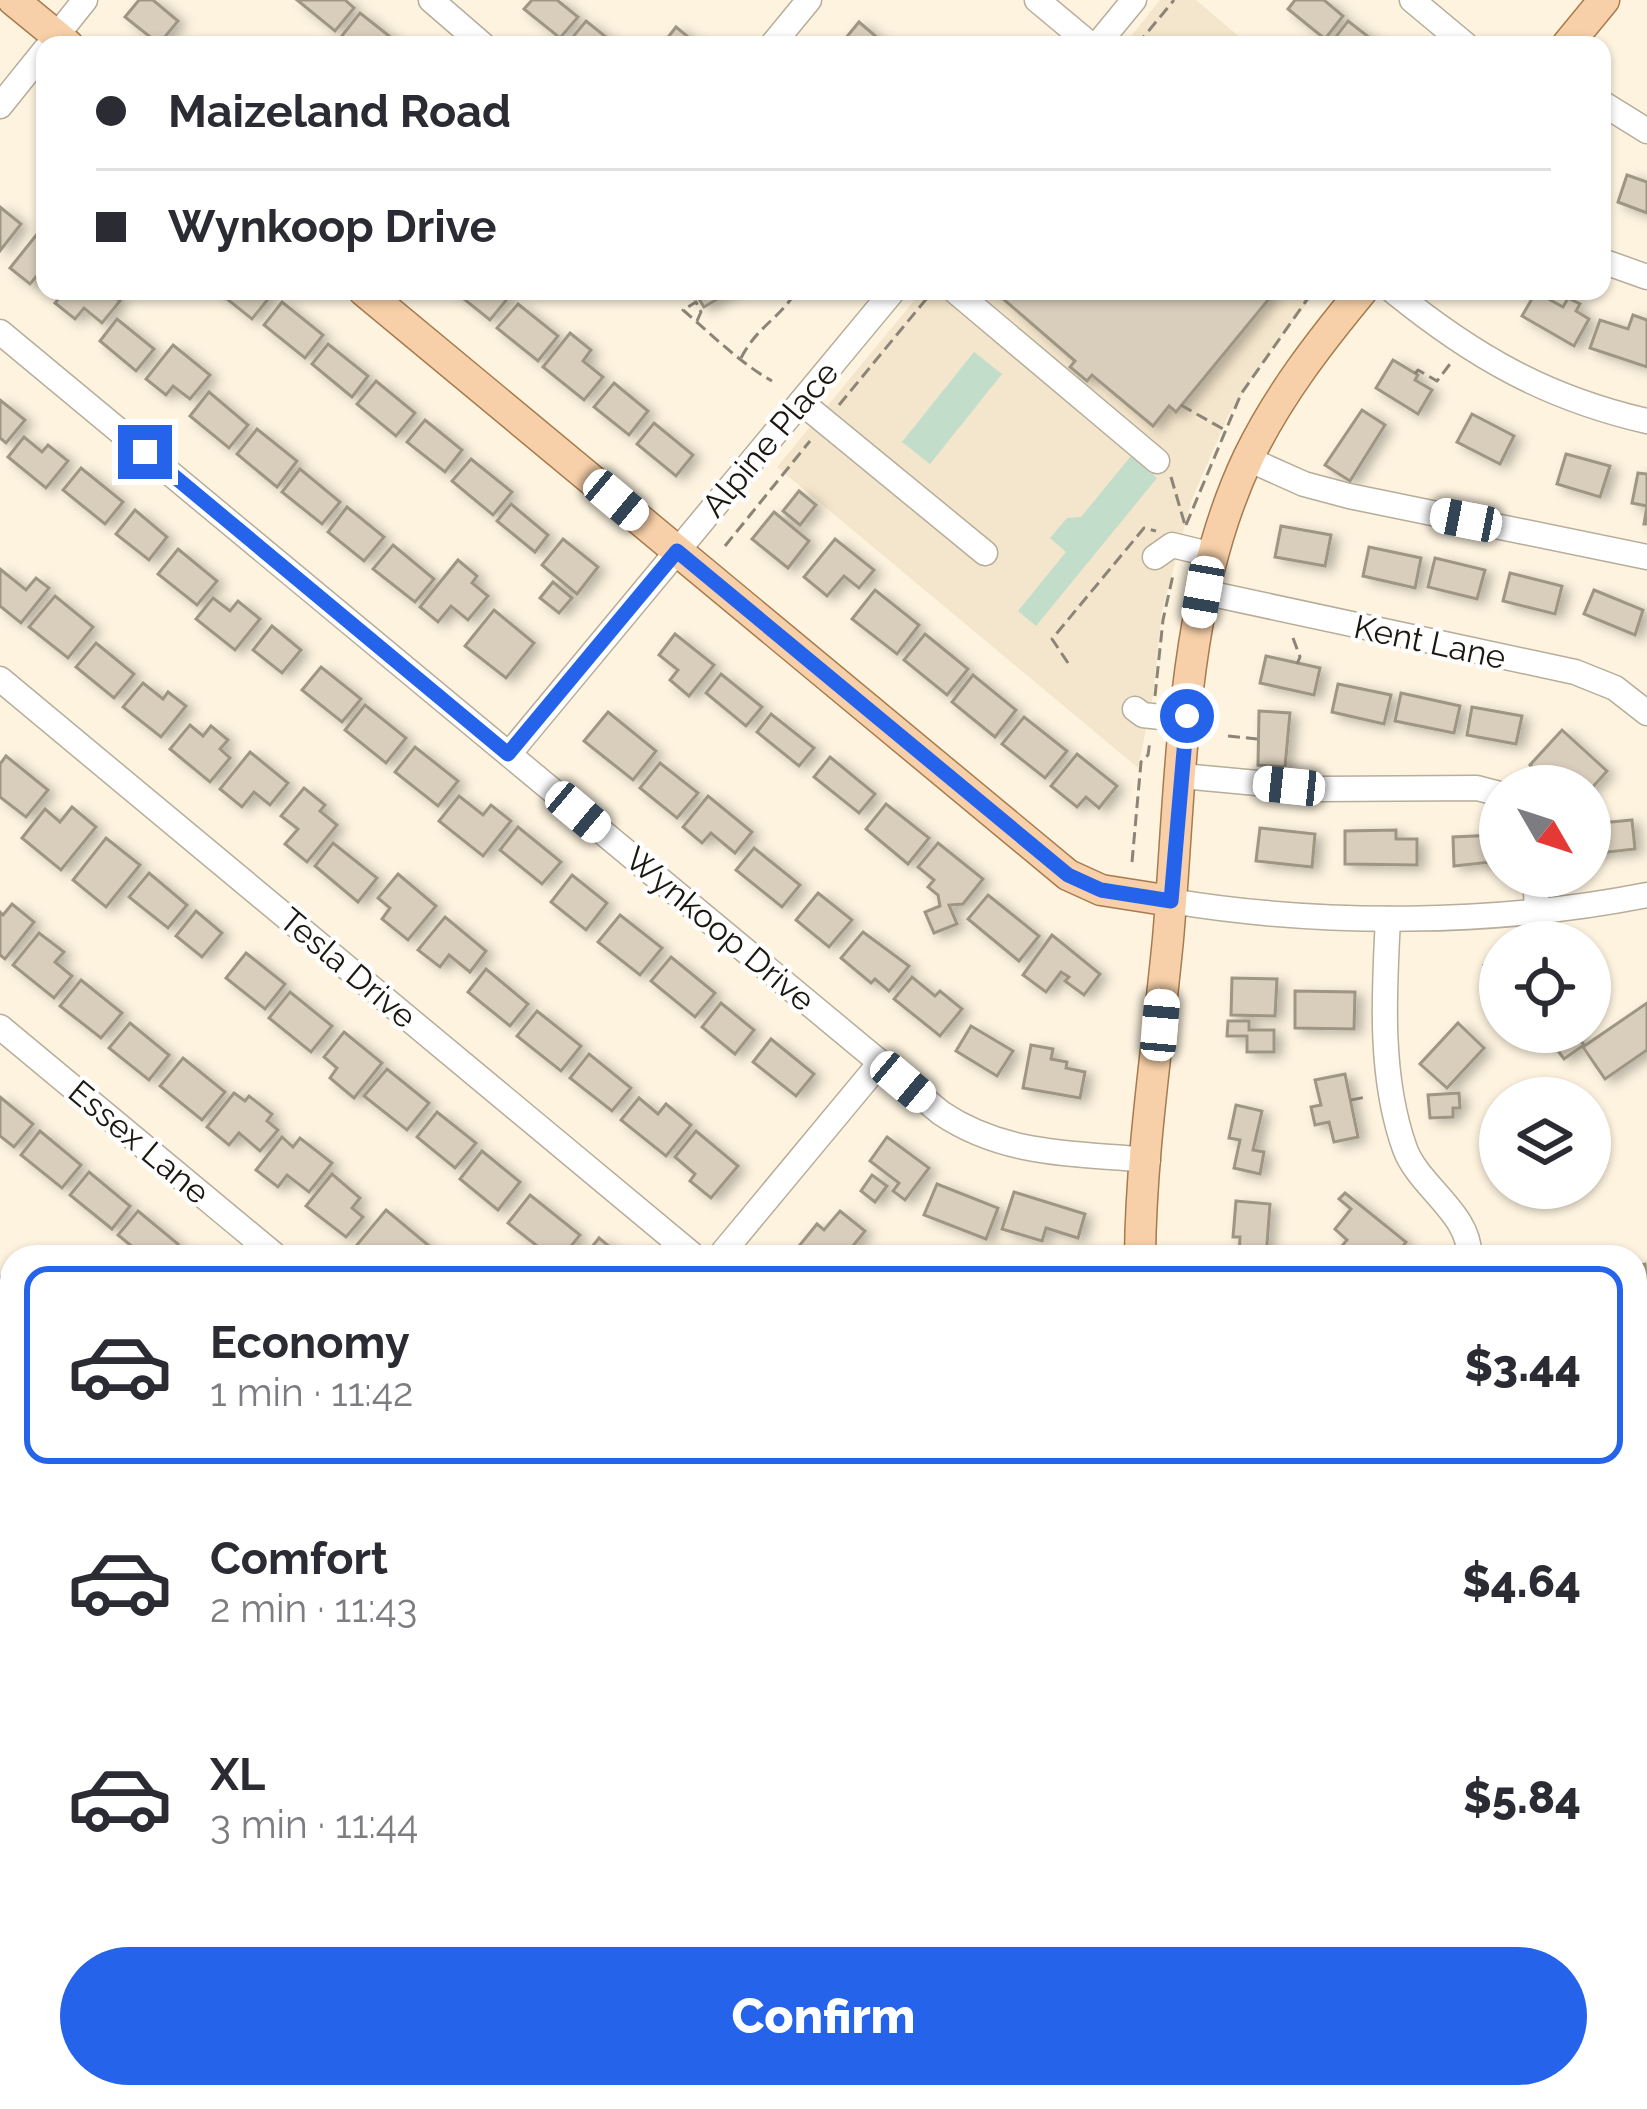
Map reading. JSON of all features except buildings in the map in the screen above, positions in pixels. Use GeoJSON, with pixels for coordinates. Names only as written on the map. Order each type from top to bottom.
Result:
{"type":"FeatureCollection","features":[{"type":"Feature","properties":{"kind":"main road"},"geometry":{"type":"LineString","coordinates":[[14,0],[48,36]]}},
{"type":"Feature","properties":{"kind":"main road"},"geometry":{"type":"LineString","coordinates":[[1574,36],[1604,0]]}},
{"type":"Feature","properties":{"kind":"main road"},"geometry":{"type":"LineString","coordinates":[[375,300],[1068,875],[1101,890],[1171,901]]}},
{"type":"Feature","properties":{"kind":"main road"},"geometry":{"type":"LineString","coordinates":[[1141,1245],[1187,720],[1203,592],[1248,459],[1301,368],[1355,300]]}},
{"type":"Feature","properties":{"kind":"street"},"geometry":{"type":"LineString","coordinates":[[60,36],[85,0]]}},
{"type":"Feature","properties":{"kind":"street"},"geometry":{"type":"LineString","coordinates":[[431,0],[473,36]]}},
{"type":"Feature","properties":{"kind":"street"},"geometry":{"type":"LineString","coordinates":[[779,36],[809,0]]}},
{"type":"Feature","properties":{"kind":"street"},"geometry":{"type":"LineString","coordinates":[[1037,0],[1083,36]]}},
{"type":"Feature","properties":{"kind":"street"},"geometry":{"type":"LineString","coordinates":[[1102,36],[1134,0]]}},
{"type":"Feature","properties":{"kind":"street"},"geometry":{"type":"LineString","coordinates":[[1412,0],[1455,36]]}},
{"type":"Feature","properties":{"kind":"street"},"geometry":{"type":"LineString","coordinates":[[0,106],[36,65]]}},
{"type":"Feature","properties":{"kind":"street"},"geometry":{"type":"LineString","coordinates":[[1611,109],[1647,131]]}},
{"type":"Feature","properties":{"kind":"street"},"geometry":{"type":"LineString","coordinates":[[1611,264],[1647,277]]}},
{"type":"Feature","properties":{"kind":"street","name":"Alpine Place"},"geometry":{"type":"LineString","coordinates":[[508,754],[886,300]]}},
{"type":"Feature","properties":{"kind":"street"},"geometry":{"type":"LineString","coordinates":[[966,300],[1157,461]]}},
{"type":"Feature","properties":{"kind":"street"},"geometry":{"type":"LineString","coordinates":[[1404,300],[1498,367],[1577,401],[1647,421]]}},
{"type":"Feature","properties":{"kind":"street","name":"Wynkoop Drive"},"geometry":{"type":"LineString","coordinates":[[0,332],[941,1113],[988,1139],[1041,1151],[1148,1160]]}},
{"type":"Feature","properties":{"kind":"street"},"geometry":{"type":"LineString","coordinates":[[801,402],[985,553]]}},
{"type":"Feature","properties":{"kind":"street"},"geometry":{"type":"LineString","coordinates":[[1248,459],[1304,484],[1349,496],[1647,556]]}},
{"type":"Feature","properties":{"kind":"street"},"geometry":{"type":"LineString","coordinates":[[1155,557],[1172,545],[1213,555]]}},
{"type":"Feature","properties":{"kind":"street","name":"Kent Lane"},"geometry":{"type":"LineString","coordinates":[[1203,592],[1575,672],[1616,688],[1647,713]]}},
{"type":"Feature","properties":{"kind":"street","name":"Tesla Drive"},"geometry":{"type":"LineString","coordinates":[[0,679],[681,1245]]}},
{"type":"Feature","properties":{"kind":"street"},"geometry":{"type":"LineString","coordinates":[[1135,709],[1143,715],[1187,720]]}},
{"type":"Feature","properties":{"kind":"street"},"geometry":{"type":"LineString","coordinates":[[1182,776],[1321,789],[1479,789]]}},
{"type":"Feature","properties":{"kind":"street"},"geometry":{"type":"LineString","coordinates":[[1171,901],[1388,919],[1537,910],[1647,895]]}},
{"type":"Feature","properties":{"kind":"street"},"geometry":{"type":"LineString","coordinates":[[1536,897],[1537,910]]}},
{"type":"Feature","properties":{"kind":"street"},"geometry":{"type":"LineString","coordinates":[[1388,919],[1385,1026],[1401,1136],[1419,1174],[1466,1232],[1468,1245]]}},
{"type":"Feature","properties":{"kind":"street","name":"Essex Lane"},"geometry":{"type":"LineString","coordinates":[[0,1027],[263,1245]]}},
{"type":"Feature","properties":{"kind":"street"},"geometry":{"type":"LineString","coordinates":[[729,1245],[880,1063]]}},
{"type":"Feature","properties":{"kind":"path"},"geometry":{"type":"LineString","coordinates":[[1144,36],[1174,0]]}},
{"type":"Feature","properties":{"kind":"path"},"geometry":{"type":"LineString","coordinates":[[741,358],[755,332],[791,300]]}},
{"type":"Feature","properties":{"kind":"path"},"geometry":{"type":"LineString","coordinates":[[697,321],[701,312],[696,302],[683,310],[772,381]]}},
{"type":"Feature","properties":{"kind":"path"},"geometry":{"type":"LineString","coordinates":[[1415,374],[1418,370],[1437,381],[1450,364]]}},
{"type":"Feature","properties":{"kind":"path"},"geometry":{"type":"LineString","coordinates":[[1181,405],[1225,430]]}},
{"type":"Feature","properties":{"kind":"path"},"geometry":{"type":"LineString","coordinates":[[1179,504],[1194,503]]}},
{"type":"Feature","properties":{"kind":"path"},"geometry":{"type":"LineString","coordinates":[[1068,663],[1052,639],[1144,528],[1163,532]]}},
{"type":"Feature","properties":{"kind":"path"},"geometry":{"type":"LineString","coordinates":[[1293,638],[1298,664]]}},
{"type":"Feature","properties":{"kind":"path"},"geometry":{"type":"LineString","coordinates":[[1228,736],[1257,739]]}},
{"type":"Feature","properties":{"kind":"shaded area"},"geometry":{"type":"Polygon","coordinates":[[[1160,0],[1196,0],[1238,36],[1131,36],[1160,0]]]}},
{"type":"Feature","properties":{"kind":"shaded area"},"geometry":{"type":"Polygon","coordinates":[[[915,300],[1310,300],[1228,416],[1192,499],[1162,611],[1153,695],[1138,768],[777,467],[915,300]]]}},
{"type":"Feature","properties":{"kind":"green space"},"geometry":{"type":"Polygon","coordinates":[[[974,352],[1002,374],[930,464],[902,442],[974,352]]]}},
{"type":"Feature","properties":{"kind":"green space"},"geometry":{"type":"Polygon","coordinates":[[[1131,456],[1157,478],[1036,626],[1018,611],[1066,552],[1050,538],[1067,518],[1081,517],[1131,456]]]}},
{"type":"Feature","properties":{"kind":"route"},"geometry":{"type":"LineString","coordinates":[[145,452],[508,754],[677,551],[1068,875],[1101,890],[1171,901],[1187,716]]}}]}
